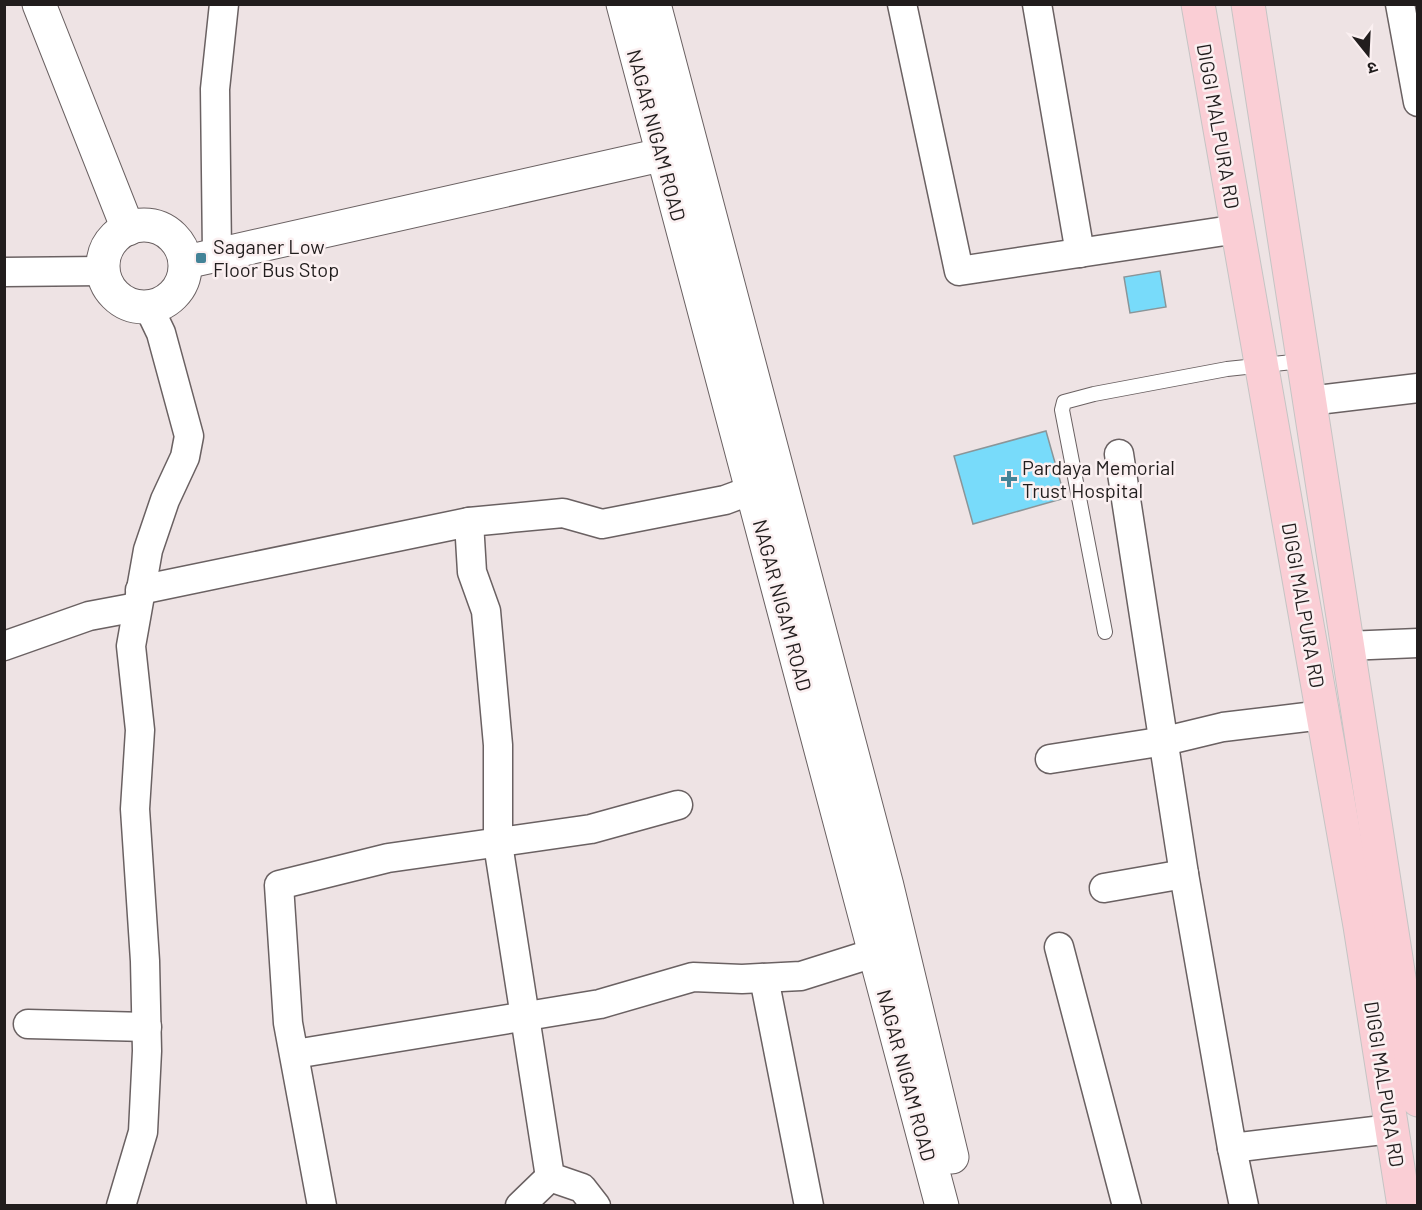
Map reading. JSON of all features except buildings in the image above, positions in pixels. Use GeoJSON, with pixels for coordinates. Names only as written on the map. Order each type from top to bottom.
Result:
{"type":"FeatureCollection","features":[{"type":"Feature","properties":{"kind":"main road","name":"DIGGI MALPURA RD"},"geometry":{"type":"LineString","coordinates":[[1198,4],[1362,937],[1404,1206]]}},
{"type":"Feature","properties":{"kind":"main road","name":"DIGGI MALPURA RD"},"geometry":{"type":"LineString","coordinates":[[1248,4],[1418,1100]]}},
{"type":"Feature","properties":{"kind":"street"},"geometry":{"type":"LineString","coordinates":[[39,4],[128,229]]}},
{"type":"Feature","properties":{"kind":"street"},"geometry":{"type":"LineString","coordinates":[[224,4],[201,258],[185,278],[177,293],[165,303],[149,308],[133,307],[118,299],[107,287],[102,271],[104,255],[111,240],[128,229],[140,225],[156,226],[170,234],[181,246],[201,258],[676,151]]}},
{"type":"Feature","properties":{"kind":"street","name":"NAGAR NIGAM ROAD"},"geometry":{"type":"LineString","coordinates":[[623,4],[676,151],[887,886],[964,1206]]}},
{"type":"Feature","properties":{"kind":"street","name":"NAGAR NIGAM ROAD"},"geometry":{"type":"LineString","coordinates":[[654,4],[676,151],[752,490],[942,1206]]}},
{"type":"Feature","properties":{"kind":"street"},"geometry":{"type":"LineString","coordinates":[[902,4],[959,271],[1238,230]]}},
{"type":"Feature","properties":{"kind":"street"},"geometry":{"type":"LineString","coordinates":[[1037,4],[1080,253]]}},
{"type":"Feature","properties":{"kind":"street"},"geometry":{"type":"LineString","coordinates":[[1400,4],[1416,86]]}},
{"type":"Feature","properties":{"kind":"street"},"geometry":{"type":"LineString","coordinates":[[4,272],[102,271]]}},
{"type":"Feature","properties":{"kind":"street"},"geometry":{"type":"LineString","coordinates":[[121,1206],[143,1132],[147,1027],[135,809],[140,730],[131,646],[148,550],[165,500],[185,457],[189,436],[161,333],[149,308]]}},
{"type":"Feature","properties":{"kind":"street"},"geometry":{"type":"LineString","coordinates":[[1309,401],[1418,388]]}},
{"type":"Feature","properties":{"kind":"street"},"geometry":{"type":"LineString","coordinates":[[1119,454],[1184,874],[1244,1206]]}},
{"type":"Feature","properties":{"kind":"street"},"geometry":{"type":"LineString","coordinates":[[4,646],[138,598],[469,522],[563,513],[603,524],[725,500],[752,490]]}},
{"type":"Feature","properties":{"kind":"street"},"geometry":{"type":"LineString","coordinates":[[469,522],[472,572],[486,611],[498,745],[498,844],[550,1177]]}},
{"type":"Feature","properties":{"kind":"street"},"geometry":{"type":"LineString","coordinates":[[1346,646],[1418,643]]}},
{"type":"Feature","properties":{"kind":"street"},"geometry":{"type":"LineString","coordinates":[[1050,759],[1165,741],[1223,727],[1323,715]]}},
{"type":"Feature","properties":{"kind":"street"},"geometry":{"type":"LineString","coordinates":[[322,1206],[288,1023],[279,885],[388,858],[591,829],[678,805]]}},
{"type":"Feature","properties":{"kind":"street"},"geometry":{"type":"LineString","coordinates":[[1104,888],[1184,874]]}},
{"type":"Feature","properties":{"kind":"street"},"geometry":{"type":"LineString","coordinates":[[1059,947],[1127,1206]]}},
{"type":"Feature","properties":{"kind":"street"},"geometry":{"type":"LineString","coordinates":[[295,1054],[600,1004],[693,976],[764,978],[801,976],[874,953]]}},
{"type":"Feature","properties":{"kind":"street"},"geometry":{"type":"LineString","coordinates":[[764,978],[809,1206]]}},
{"type":"Feature","properties":{"kind":"street"},"geometry":{"type":"LineString","coordinates":[[28,1024],[147,1027]]}},
{"type":"Feature","properties":{"kind":"street"},"geometry":{"type":"LineString","coordinates":[[1232,1148],[1391,1129]]}},
{"type":"Feature","properties":{"kind":"street"},"geometry":{"type":"LineString","coordinates":[[520,1206],[550,1177]]}},
{"type":"Feature","properties":{"kind":"street"},"geometry":{"type":"LineString","coordinates":[[550,1177],[582,1188],[596,1206]]}},
{"type":"Feature","properties":{"kind":"lane"},"geometry":{"type":"LineString","coordinates":[[1105,632],[1062,410],[1064,402],[1094,394],[1261,364],[1302,361]]}},
{"type":"Feature","properties":{"kind":"place","name":"Saganer Low Floor Bus Stop"},"geometry":{"type":"Point","coordinates":[201,258]}},
{"type":"Feature","properties":{"kind":"place","name":"Pardaya Memorial Trust Hospital"},"geometry":{"type":"Point","coordinates":[1009,479]}}]}
